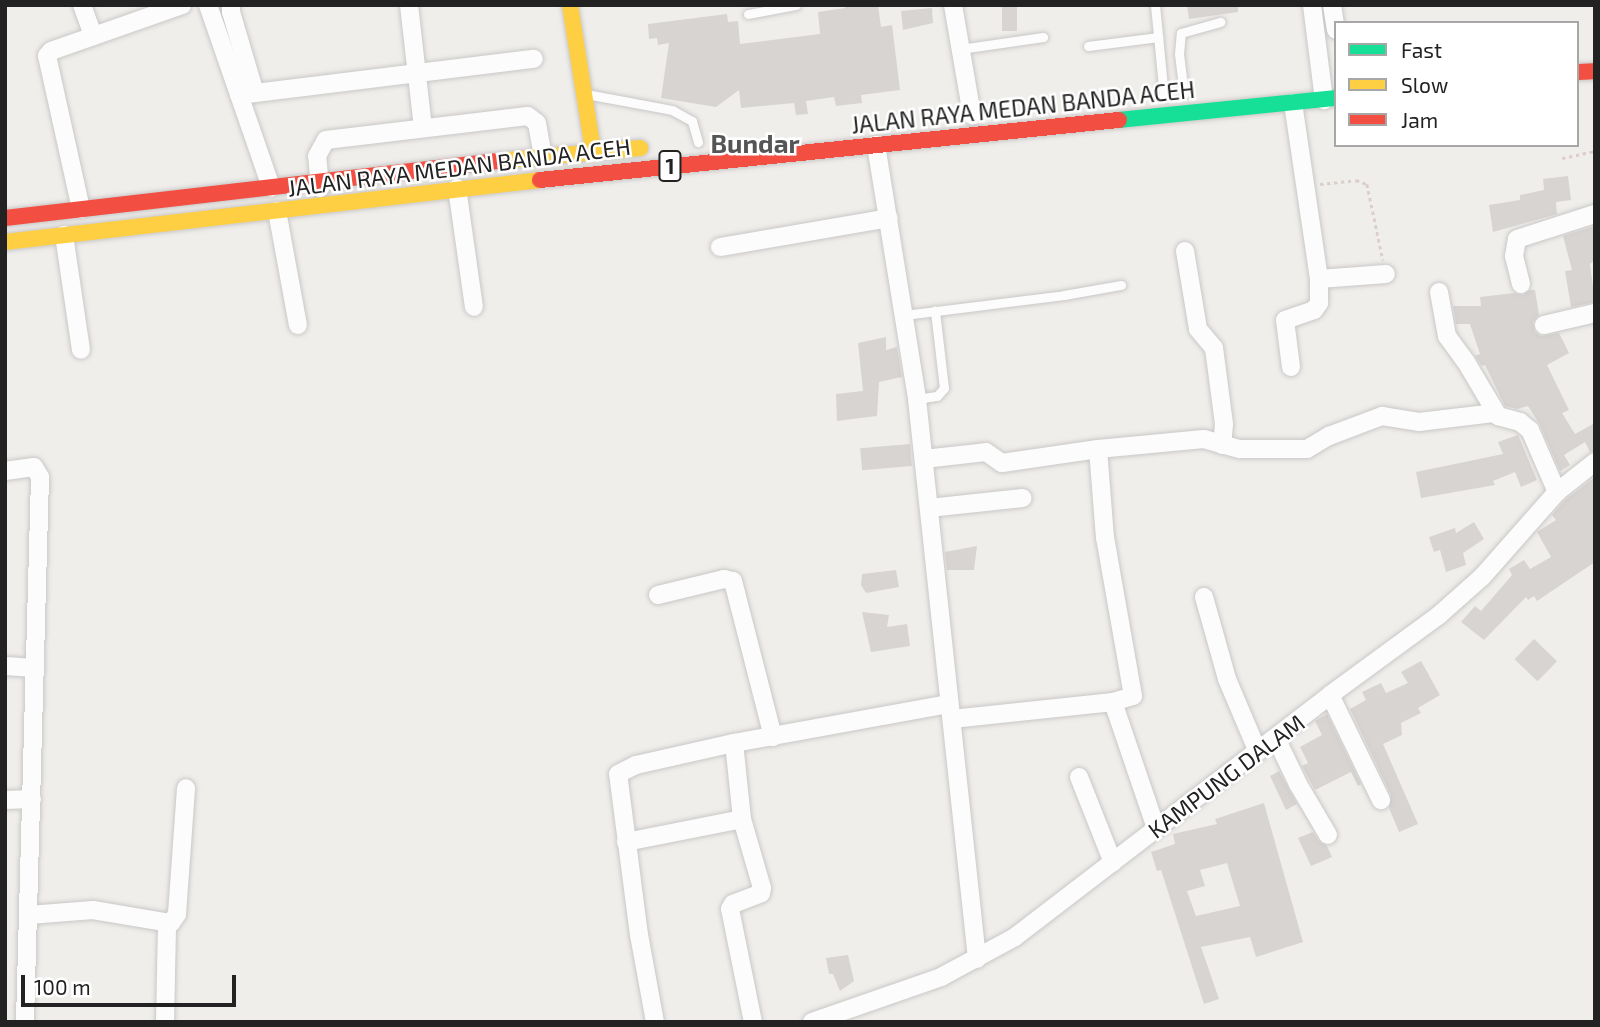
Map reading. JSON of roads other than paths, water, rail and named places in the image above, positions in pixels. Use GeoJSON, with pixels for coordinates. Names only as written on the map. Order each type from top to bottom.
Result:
{"type":"FeatureCollection","features":[{"type":"Feature","properties":{"kind":"main road"},"geometry":{"type":"LineString","coordinates":[[570,5],[593,152]]}},
{"type":"Feature","properties":{"kind":"main road","name":"JALAN RAYA MEDAN BANDA ACEH"},"geometry":{"type":"LineString","coordinates":[[1158,96],[1191,93]]}},
{"type":"Feature","properties":{"kind":"main road","name":"JALAN RAYA MEDAN BANDA ACEH"},"geometry":{"type":"LineString","coordinates":[[5,242],[457,188],[1330,99]]}},
{"type":"Feature","properties":{"kind":"main road","name":"1"},"geometry":{"type":"LineString","coordinates":[[677,144],[719,140]]}},
{"type":"Feature","properties":{"kind":"main road"},"geometry":{"type":"LineString","coordinates":[[698,142],[700,162]]}},
{"type":"Feature","properties":{"kind":"main road","name":"JALAN RAYA MEDAN BANDA ACEH"},"geometry":{"type":"LineString","coordinates":[[5,218],[543,156],[655,147]]}},
{"type":"Feature","properties":{"kind":"street"},"geometry":{"type":"LineString","coordinates":[[82,5],[93,36]]}},
{"type":"Feature","properties":{"kind":"street"},"geometry":{"type":"LineString","coordinates":[[81,209],[46,59],[51,51],[182,5]]}},
{"type":"Feature","properties":{"kind":"street"},"geometry":{"type":"LineString","coordinates":[[208,5],[247,94]]}},
{"type":"Feature","properties":{"kind":"street"},"geometry":{"type":"LineString","coordinates":[[231,5],[247,94],[271,187]]}},
{"type":"Feature","properties":{"kind":"street"},"geometry":{"type":"LineString","coordinates":[[409,5],[414,71],[423,127]]}},
{"type":"Feature","properties":{"kind":"street"},"geometry":{"type":"LineString","coordinates":[[953,5],[972,115]]}},
{"type":"Feature","properties":{"kind":"street"},"geometry":{"type":"LineString","coordinates":[[1312,5],[1321,78],[1330,99]]}},
{"type":"Feature","properties":{"kind":"street"},"geometry":{"type":"LineString","coordinates":[[247,94],[414,71],[534,59]]}},
{"type":"Feature","properties":{"kind":"street"},"geometry":{"type":"LineString","coordinates":[[1291,367],[1284,322],[1289,316],[1317,308],[1319,279],[1293,103]]}},
{"type":"Feature","properties":{"kind":"street"},"geometry":{"type":"LineString","coordinates":[[323,204],[317,156],[326,140],[528,116],[537,123],[543,156]]}},
{"type":"Feature","properties":{"kind":"street"},"geometry":{"type":"LineString","coordinates":[[876,145],[917,399],[977,959]]}},
{"type":"Feature","properties":{"kind":"street"},"geometry":{"type":"LineString","coordinates":[[457,188],[474,307]]}},
{"type":"Feature","properties":{"kind":"street"},"geometry":{"type":"LineString","coordinates":[[277,211],[298,325]]}},
{"type":"Feature","properties":{"kind":"street"},"geometry":{"type":"LineString","coordinates":[[1521,284],[1514,256],[1517,239],[1595,214]]}},
{"type":"Feature","properties":{"kind":"street"},"geometry":{"type":"LineString","coordinates":[[720,247],[889,218]]}},
{"type":"Feature","properties":{"kind":"street"},"geometry":{"type":"LineString","coordinates":[[64,235],[81,350]]}},
{"type":"Feature","properties":{"kind":"street"},"geometry":{"type":"LineString","coordinates":[[1185,251],[1198,329],[1214,348],[1224,424],[1222,445]]}},
{"type":"Feature","properties":{"kind":"street"},"geometry":{"type":"LineString","coordinates":[[1319,279],[1386,275]]}},
{"type":"Feature","properties":{"kind":"street"},"geometry":{"type":"LineString","coordinates":[[1439,292],[1447,336],[1466,362],[1495,413],[1500,418],[1520,422],[1530,429],[1557,492]]}},
{"type":"Feature","properties":{"kind":"street"},"geometry":{"type":"LineString","coordinates":[[1544,325],[1595,313]]}},
{"type":"Feature","properties":{"kind":"street"},"geometry":{"type":"LineString","coordinates":[[924,459],[986,452],[1002,463],[1185,439],[1209,440],[1245,450],[1307,449],[1329,436],[1382,416],[1419,422],[1495,413]]}},
{"type":"Feature","properties":{"kind":"street"},"geometry":{"type":"LineString","coordinates":[[655,1022],[617,779],[620,772],[734,743],[950,711],[1113,702],[1131,698],[1133,688],[1105,538],[1098,449]]}},
{"type":"Feature","properties":{"kind":"street","name":"KAMPUNG DALAM"},"geometry":{"type":"LineString","coordinates":[[812,1022],[941,977],[1015,937],[1463,596],[1557,492],[1595,462]]}},
{"type":"Feature","properties":{"kind":"street"},"geometry":{"type":"LineString","coordinates":[[5,471],[34,467],[40,477],[25,1022]]}},
{"type":"Feature","properties":{"kind":"street"},"geometry":{"type":"LineString","coordinates":[[929,508],[1022,498]]}},
{"type":"Feature","properties":{"kind":"street"},"geometry":{"type":"LineString","coordinates":[[658,595],[724,579],[733,581],[773,737]]}},
{"type":"Feature","properties":{"kind":"street"},"geometry":{"type":"LineString","coordinates":[[1204,597],[1227,679],[1258,752]]}},
{"type":"Feature","properties":{"kind":"street"},"geometry":{"type":"LineString","coordinates":[[5,666],[35,668]]}},
{"type":"Feature","properties":{"kind":"street"},"geometry":{"type":"LineString","coordinates":[[1330,695],[1381,800]]}},
{"type":"Feature","properties":{"kind":"street"},"geometry":{"type":"LineString","coordinates":[[1113,702],[1156,828]]}},
{"type":"Feature","properties":{"kind":"street"},"geometry":{"type":"LineString","coordinates":[[1276,738],[1298,784],[1328,835]]}},
{"type":"Feature","properties":{"kind":"street"},"geometry":{"type":"LineString","coordinates":[[734,743],[742,819],[762,891],[733,904],[730,909],[753,1022]]}},
{"type":"Feature","properties":{"kind":"street"},"geometry":{"type":"LineString","coordinates":[[1079,777],[1113,863]]}},
{"type":"Feature","properties":{"kind":"street"},"geometry":{"type":"LineString","coordinates":[[165,1022],[167,925],[177,914],[186,788]]}},
{"type":"Feature","properties":{"kind":"street"},"geometry":{"type":"LineString","coordinates":[[5,800],[32,799]]}},
{"type":"Feature","properties":{"kind":"street"},"geometry":{"type":"LineString","coordinates":[[626,842],[742,819]]}},
{"type":"Feature","properties":{"kind":"street"},"geometry":{"type":"LineString","coordinates":[[29,915],[93,910],[167,925]]}},
{"type":"Feature","properties":{"kind":"lane"},"geometry":{"type":"LineString","coordinates":[[748,14],[796,5]]}},
{"type":"Feature","properties":{"kind":"lane"},"geometry":{"type":"LineString","coordinates":[[1155,5],[1158,96]]}},
{"type":"Feature","properties":{"kind":"lane"},"geometry":{"type":"LineString","coordinates":[[1191,93],[1179,54],[1181,33],[1220,22]]}},
{"type":"Feature","properties":{"kind":"lane"},"geometry":{"type":"LineString","coordinates":[[960,48],[1043,37]]}},
{"type":"Feature","properties":{"kind":"lane"},"geometry":{"type":"LineString","coordinates":[[1088,46],[1158,37]]}},
{"type":"Feature","properties":{"kind":"lane"},"geometry":{"type":"LineString","coordinates":[[584,94],[672,110],[692,121],[698,142]]}},
{"type":"Feature","properties":{"kind":"lane"},"geometry":{"type":"LineString","coordinates":[[904,315],[1121,285]]}},
{"type":"Feature","properties":{"kind":"lane"},"geometry":{"type":"LineString","coordinates":[[917,399],[937,396],[944,388],[935,311]]}},
{"type":"Feature","properties":{"kind":"district","name":"Bundar"},"geometry":{"type":"Point","coordinates":[755,143]}}]}
